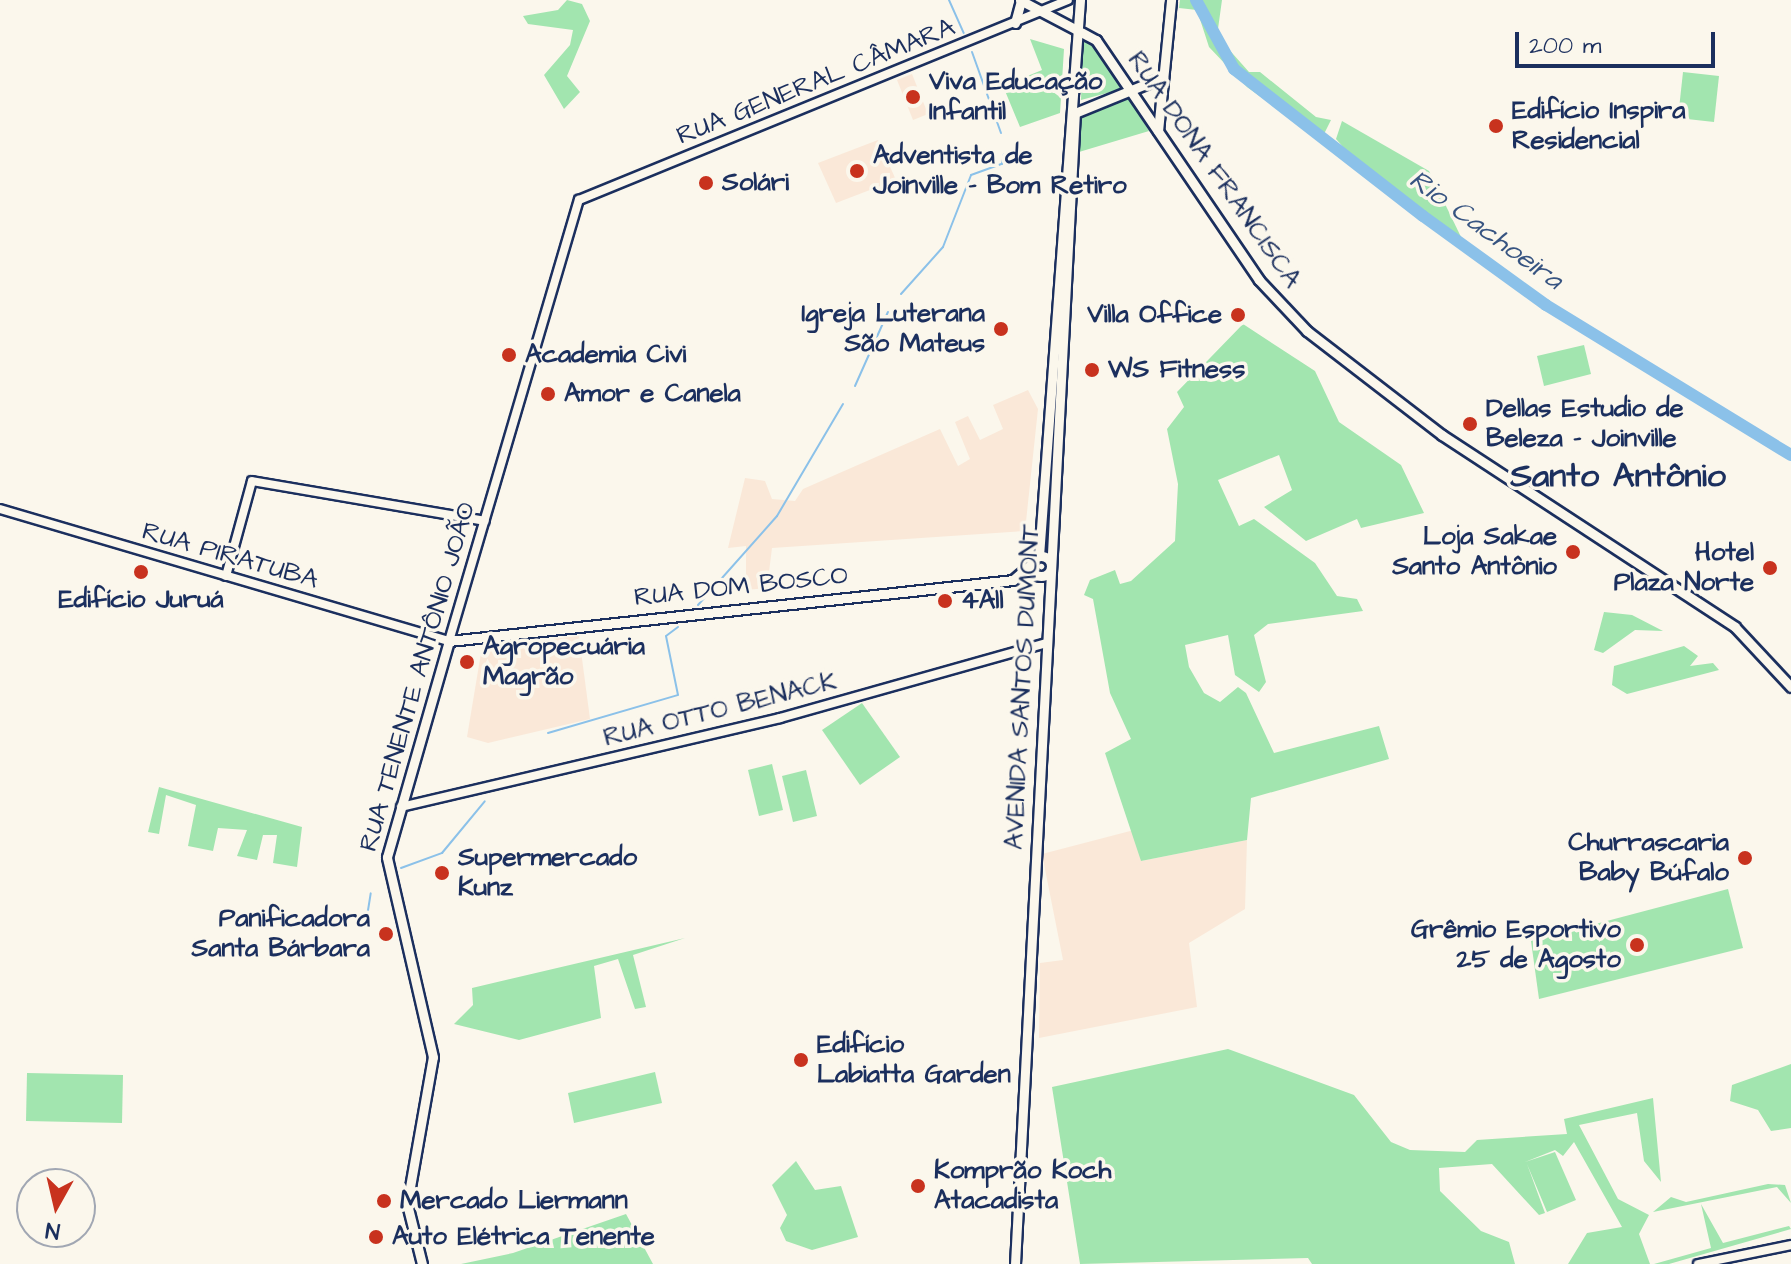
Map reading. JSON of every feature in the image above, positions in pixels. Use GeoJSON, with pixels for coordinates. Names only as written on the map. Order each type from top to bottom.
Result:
{"type":"FeatureCollection","features":[{"type":"Feature","properties":{"kind":"main road"},"geometry":{"type":"LineString","coordinates":[[1015,23],[1021,0],[1079,24]]}},
{"type":"Feature","properties":{"kind":"main road","name":"RUA GENERAL CÂMARA"},"geometry":{"type":"LineString","coordinates":[[579,200],[1068,0]]}},
{"type":"Feature","properties":{"kind":"main road","name":"AVENIDA SANTOS DUMONT"},"geometry":{"type":"LineString","coordinates":[[1039,556],[1080,0]]}},
{"type":"Feature","properties":{"kind":"main road"},"geometry":{"type":"LineString","coordinates":[[1158,131],[1171,0]]}},
{"type":"Feature","properties":{"kind":"main road","name":"RUA DONA FRANCISCA"},"geometry":{"type":"LineString","coordinates":[[1079,24],[1130,90],[1269,294],[1307,331],[1442,435],[1735,627],[1791,687]]}},
{"type":"Feature","properties":{"kind":"main road"},"geometry":{"type":"LineString","coordinates":[[1074,91],[1079,112],[1163,77]]}},
{"type":"Feature","properties":{"kind":"main road","name":"AVENIDA SANTOS DUMONT"},"geometry":{"type":"LineString","coordinates":[[1015,1264],[1051,566],[1079,112]]}},
{"type":"Feature","properties":{"kind":"main road","name":"RUA TENENTE ANTÔNIO JOÃO"},"geometry":{"type":"LineString","coordinates":[[422,1264],[407,1204],[433,1057],[387,867],[401,807],[579,200]]}},
{"type":"Feature","properties":{"kind":"main road"},"geometry":{"type":"LineString","coordinates":[[226,576],[252,481],[485,521]]}},
{"type":"Feature","properties":{"kind":"main road","name":"RUA PIRATUBA"},"geometry":{"type":"LineString","coordinates":[[0,509],[449,641]]}},
{"type":"Feature","properties":{"kind":"main road"},"geometry":{"type":"LineString","coordinates":[[1039,556],[1051,566],[1041,577],[1030,565],[1039,556]]}},
{"type":"Feature","properties":{"kind":"main road","name":"RUA DOM BOSCO"},"geometry":{"type":"LineString","coordinates":[[449,641],[1013,580],[1030,565]]}},
{"type":"Feature","properties":{"kind":"main road","name":"RUA OTTO BENACK"},"geometry":{"type":"LineString","coordinates":[[401,807],[780,718],[1047,643]]}},
{"type":"Feature","properties":{"kind":"main road"},"geometry":{"type":"LineString","coordinates":[[1698,1264],[1791,1245]]}},
{"type":"Feature","properties":{"kind":"shaded area","name":"Viva Educação Infantil"},"geometry":{"type":"Polygon","coordinates":[[[912,74],[928,114],[913,120],[897,80],[912,74]]]}},
{"type":"Feature","properties":{"kind":"shaded area","name":"Adventista de Joinville - Bom Retiro"},"geometry":{"type":"Polygon","coordinates":[[[878,140],[896,180],[836,203],[818,163],[878,140]]]}},
{"type":"Feature","properties":{"kind":"shaded area"},"geometry":{"type":"Polygon","coordinates":[[[1028,390],[1038,409],[1025,531],[772,548],[767,588],[746,590],[746,546],[728,548],[745,478],[765,481],[772,499],[795,501],[803,489],[940,429],[958,466],[970,459],[955,422],[968,416],[980,440],[1003,429],[993,405],[1028,390]]]}},
{"type":"Feature","properties":{"kind":"shaded area"},"geometry":{"type":"Polygon","coordinates":[[[579,636],[590,719],[488,743],[467,737],[482,647],[579,636]]]}},
{"type":"Feature","properties":{"kind":"shaded area"},"geometry":{"type":"Polygon","coordinates":[[[1134,830],[1141,861],[1247,840],[1245,909],[1189,943],[1197,1007],[1039,1038],[1040,963],[1063,960],[1042,854],[1134,830]]]}},
{"type":"Feature","properties":{"kind":"green space"},"geometry":{"type":"Polygon","coordinates":[[[567,0],[582,4],[590,21],[567,76],[580,92],[564,109],[544,75],[570,45],[573,30],[528,24],[523,16],[558,10],[567,0]]]}},
{"type":"Feature","properties":{"kind":"green space"},"geometry":{"type":"Polygon","coordinates":[[[1180,0],[1222,0],[1217,36],[1249,72],[1260,72],[1316,117],[1331,120],[1321,140],[1247,87],[1209,47],[1197,10],[1179,8],[1180,0]]]}},
{"type":"Feature","properties":{"kind":"green space"},"geometry":{"type":"Polygon","coordinates":[[[1083,36],[1101,56],[1122,89],[1081,100],[1083,36]]]}},
{"type":"Feature","properties":{"kind":"green space"},"geometry":{"type":"Polygon","coordinates":[[[1030,39],[1064,49],[1060,113],[1020,127],[1003,86],[1042,70],[1030,39]]]}},
{"type":"Feature","properties":{"kind":"green space"},"geometry":{"type":"Polygon","coordinates":[[[1683,72],[1719,76],[1714,122],[1678,118],[1683,72]]]}},
{"type":"Feature","properties":{"kind":"green space"},"geometry":{"type":"Polygon","coordinates":[[[1128,97],[1149,131],[1079,152],[1081,117],[1128,97]]]}},
{"type":"Feature","properties":{"kind":"green space"},"geometry":{"type":"Polygon","coordinates":[[[1342,121],[1429,171],[1462,239],[1370,177],[1336,139],[1342,121]]]}},
{"type":"Feature","properties":{"kind":"green space"},"geometry":{"type":"Polygon","coordinates":[[[1243,324],[1315,371],[1339,422],[1401,465],[1424,513],[1361,528],[1357,519],[1306,541],[1264,507],[1292,490],[1279,455],[1218,480],[1239,526],[1254,519],[1315,563],[1337,596],[1357,599],[1363,611],[1268,624],[1254,635],[1266,682],[1259,692],[1235,675],[1228,635],[1185,645],[1189,667],[1204,693],[1220,702],[1238,687],[1246,693],[1274,753],[1379,726],[1389,759],[1251,798],[1247,840],[1141,861],[1105,753],[1131,739],[1110,693],[1093,599],[1084,595],[1090,580],[1115,570],[1120,584],[1131,581],[1175,541],[1178,484],[1167,429],[1184,407],[1177,392],[1243,324]]]}},
{"type":"Feature","properties":{"kind":"green space"},"geometry":{"type":"Polygon","coordinates":[[[1584,345],[1591,374],[1544,386],[1537,356],[1584,345]]]}},
{"type":"Feature","properties":{"kind":"green space"},"geometry":{"type":"Polygon","coordinates":[[[1604,612],[1632,615],[1663,631],[1635,630],[1603,653],[1594,650],[1604,612]]]}},
{"type":"Feature","properties":{"kind":"green space"},"geometry":{"type":"Polygon","coordinates":[[[1684,646],[1698,656],[1690,666],[1713,663],[1719,670],[1627,694],[1612,685],[1614,666],[1684,646]]]}},
{"type":"Feature","properties":{"kind":"green space"},"geometry":{"type":"Polygon","coordinates":[[[862,703],[900,757],[860,785],[822,730],[862,703]]]}},
{"type":"Feature","properties":{"kind":"green space"},"geometry":{"type":"Polygon","coordinates":[[[772,764],[783,810],[759,816],[748,770],[772,764]]]}},
{"type":"Feature","properties":{"kind":"green space"},"geometry":{"type":"Polygon","coordinates":[[[806,770],[817,816],[793,822],[782,776],[806,770]]]}},
{"type":"Feature","properties":{"kind":"green space"},"geometry":{"type":"Polygon","coordinates":[[[159,787],[302,827],[297,867],[273,863],[277,835],[263,835],[257,860],[237,856],[247,830],[218,828],[213,851],[188,846],[196,805],[166,795],[159,834],[148,832],[159,787]]]}},
{"type":"Feature","properties":{"kind":"green space","name":"Grêmio Esportivo 25 de Agosto"},"geometry":{"type":"Polygon","coordinates":[[[1728,889],[1743,948],[1539,999],[1531,941],[1728,889]]]}},
{"type":"Feature","properties":{"kind":"green space"},"geometry":{"type":"Polygon","coordinates":[[[685,938],[633,955],[646,1007],[635,1009],[618,959],[594,966],[601,1018],[519,1040],[454,1024],[473,1005],[472,988],[685,938]]]}},
{"type":"Feature","properties":{"kind":"green space"},"geometry":{"type":"Polygon","coordinates":[[[1228,1049],[1354,1095],[1391,1142],[1410,1150],[1465,1152],[1477,1140],[1567,1134],[1564,1119],[1653,1098],[1661,1182],[1644,1161],[1637,1113],[1579,1125],[1618,1199],[1649,1215],[1639,1234],[1650,1264],[1568,1264],[1587,1233],[1622,1227],[1574,1142],[1563,1156],[1555,1150],[1525,1162],[1555,1152],[1576,1200],[1547,1212],[1527,1164],[1545,1213],[1539,1215],[1492,1164],[1439,1168],[1440,1191],[1481,1231],[1509,1242],[1515,1264],[1312,1264],[1308,1258],[1080,1264],[1052,1087],[1228,1049]]]}},
{"type":"Feature","properties":{"kind":"green space"},"geometry":{"type":"Polygon","coordinates":[[[1791,1064],[1791,1128],[1771,1131],[1758,1110],[1730,1101],[1732,1085],[1791,1064]]]}},
{"type":"Feature","properties":{"kind":"green space"},"geometry":{"type":"Polygon","coordinates":[[[655,1072],[662,1103],[574,1123],[568,1093],[655,1072]]]}},
{"type":"Feature","properties":{"kind":"green space"},"geometry":{"type":"Polygon","coordinates":[[[27,1073],[123,1075],[122,1123],[26,1121],[27,1073]]]}},
{"type":"Feature","properties":{"kind":"green space"},"geometry":{"type":"Polygon","coordinates":[[[796,1161],[815,1190],[841,1186],[858,1237],[812,1250],[786,1241],[780,1228],[787,1215],[772,1185],[796,1161]]]}},
{"type":"Feature","properties":{"kind":"green space"},"geometry":{"type":"Polygon","coordinates":[[[1768,1184],[1785,1185],[1791,1203],[1777,1187],[1653,1212],[1671,1197],[1686,1202],[1768,1184]]]}},
{"type":"Feature","properties":{"kind":"green space"},"geometry":{"type":"Polygon","coordinates":[[[1701,1204],[1723,1243],[1789,1226],[1791,1229],[1669,1264],[1654,1264],[1711,1248],[1701,1204]]]}},
{"type":"Feature","properties":{"kind":"green space"},"geometry":{"type":"Polygon","coordinates":[[[626,1214],[653,1264],[461,1264],[513,1253],[626,1214]]]}},
{"type":"Feature","properties":{"kind":"waterway"},"geometry":{"type":"LineString","coordinates":[[949,0],[964,33]]}},
{"type":"Feature","properties":{"kind":"waterway","name":"Rio Cachoeira"},"geometry":{"type":"LineString","coordinates":[[1196,0],[1234,69],[1423,216],[1546,305],[1791,455]]}},
{"type":"Feature","properties":{"kind":"waterway"},"geometry":{"type":"LineString","coordinates":[[972,52],[1001,133]]}},
{"type":"Feature","properties":{"kind":"waterway"},"geometry":{"type":"LineString","coordinates":[[901,294],[943,247],[971,175],[1002,164],[1004,154]]}},
{"type":"Feature","properties":{"kind":"waterway"},"geometry":{"type":"LineString","coordinates":[[855,386],[888,312]]}},
{"type":"Feature","properties":{"kind":"waterway"},"geometry":{"type":"LineString","coordinates":[[698,605],[777,516],[843,404]]}},
{"type":"Feature","properties":{"kind":"waterway"},"geometry":{"type":"LineString","coordinates":[[548,733],[678,695],[666,636],[678,627]]}},
{"type":"Feature","properties":{"kind":"waterway"},"geometry":{"type":"LineString","coordinates":[[401,868],[442,853],[485,801]]}},
{"type":"Feature","properties":{"kind":"waterway"},"geometry":{"type":"LineString","coordinates":[[366,923],[371,893]]}},
{"type":"Feature","properties":{"kind":"place","name":"Viva Educação Infantil"},"geometry":{"type":"Point","coordinates":[913,97]}},
{"type":"Feature","properties":{"kind":"place","name":"Edifício Inspira Residencial"},"geometry":{"type":"Point","coordinates":[1496,126]}},
{"type":"Feature","properties":{"kind":"place","name":"Adventista de Joinville - Bom Retiro"},"geometry":{"type":"Point","coordinates":[857,171]}},
{"type":"Feature","properties":{"kind":"place","name":"Solári"},"geometry":{"type":"Point","coordinates":[706,183]}},
{"type":"Feature","properties":{"kind":"place","name":"Villa Office"},"geometry":{"type":"Point","coordinates":[1238,315]}},
{"type":"Feature","properties":{"kind":"place","name":"Igreja Luterana São Mateus"},"geometry":{"type":"Point","coordinates":[1001,329]}},
{"type":"Feature","properties":{"kind":"place","name":"Academia Civi"},"geometry":{"type":"Point","coordinates":[509,355]}},
{"type":"Feature","properties":{"kind":"place","name":"WS Fitness"},"geometry":{"type":"Point","coordinates":[1092,370]}},
{"type":"Feature","properties":{"kind":"place","name":"Amor e Canela"},"geometry":{"type":"Point","coordinates":[548,394]}},
{"type":"Feature","properties":{"kind":"place","name":"Dellas Estudio de Beleza - Joinville"},"geometry":{"type":"Point","coordinates":[1470,424]}},
{"type":"Feature","properties":{"kind":"place","name":"Loja Sakae Santo Antônio"},"geometry":{"type":"Point","coordinates":[1573,552]}},
{"type":"Feature","properties":{"kind":"place","name":"Hotel Plaza Norte"},"geometry":{"type":"Point","coordinates":[1770,568]}},
{"type":"Feature","properties":{"kind":"place","name":"Edifício Juruá"},"geometry":{"type":"Point","coordinates":[141,572]}},
{"type":"Feature","properties":{"kind":"place","name":"4All"},"geometry":{"type":"Point","coordinates":[945,601]}},
{"type":"Feature","properties":{"kind":"place","name":"Agropecuária Magrão"},"geometry":{"type":"Point","coordinates":[467,662]}},
{"type":"Feature","properties":{"kind":"place","name":"Churrascaria Baby Búfalo"},"geometry":{"type":"Point","coordinates":[1745,858]}},
{"type":"Feature","properties":{"kind":"place","name":"Supermercado Kunz"},"geometry":{"type":"Point","coordinates":[442,873]}},
{"type":"Feature","properties":{"kind":"place","name":"Panificadora Santa Bárbara"},"geometry":{"type":"Point","coordinates":[386,934]}},
{"type":"Feature","properties":{"kind":"place","name":"Grêmio Esportivo 25 de Agosto"},"geometry":{"type":"Point","coordinates":[1637,945]}},
{"type":"Feature","properties":{"kind":"place","name":"Edifício Labiatta Garden"},"geometry":{"type":"Point","coordinates":[801,1060]}},
{"type":"Feature","properties":{"kind":"place","name":"Komprão Koch Atacadista"},"geometry":{"type":"Point","coordinates":[918,1186]}},
{"type":"Feature","properties":{"kind":"place","name":"Mercado Liermann"},"geometry":{"type":"Point","coordinates":[384,1201]}},
{"type":"Feature","properties":{"kind":"place","name":"Auto Elétrica Tenente"},"geometry":{"type":"Point","coordinates":[376,1237]}},
{"type":"Feature","properties":{"kind":"district","name":"Santo Antônio"},"geometry":{"type":"Point","coordinates":[1618,477]}}]}
